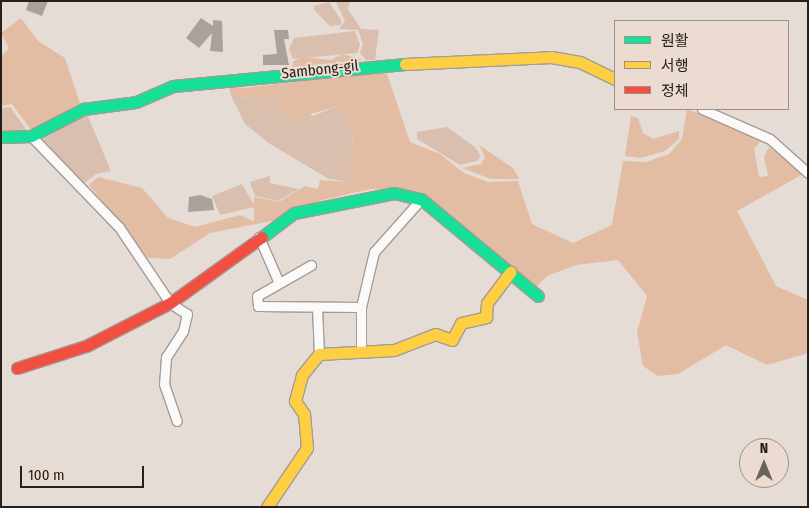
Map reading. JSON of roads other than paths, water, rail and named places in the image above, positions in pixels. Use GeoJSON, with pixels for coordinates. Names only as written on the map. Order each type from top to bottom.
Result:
{"type":"FeatureCollection","features":[{"type":"Feature","properties":{"kind":"street","name":"Sambong-gil"},"geometry":{"type":"LineString","coordinates":[[31,136],[83,109],[136,102],[173,86],[354,67],[551,57],[580,62],[614,79]]}},
{"type":"Feature","properties":{"kind":"street"},"geometry":{"type":"LineString","coordinates":[[704,110],[770,139],[808,173]]}},
{"type":"Feature","properties":{"kind":"street"},"geometry":{"type":"LineString","coordinates":[[1,137],[31,136],[119,227],[170,303],[187,314],[183,331],[166,358],[164,384],[177,421]]}},
{"type":"Feature","properties":{"kind":"street"},"geometry":{"type":"LineString","coordinates":[[18,368],[86,346],[170,303],[294,213],[394,193],[421,198],[538,296]]}},
{"type":"Feature","properties":{"kind":"street"},"geometry":{"type":"LineString","coordinates":[[361,352],[362,307],[374,252],[421,198]]}},
{"type":"Feature","properties":{"kind":"street"},"geometry":{"type":"LineString","coordinates":[[259,237],[279,283]]}},
{"type":"Feature","properties":{"kind":"street"},"geometry":{"type":"LineString","coordinates":[[311,266],[257,296],[258,306],[362,307]]}},
{"type":"Feature","properties":{"kind":"street"},"geometry":{"type":"LineString","coordinates":[[320,354],[394,350],[435,334],[452,340],[461,323],[486,317],[487,304],[510,272]]}},
{"type":"Feature","properties":{"kind":"street"},"geometry":{"type":"LineString","coordinates":[[268,507],[307,448],[304,414],[295,401],[302,375],[320,354],[317,306]]}}]}
